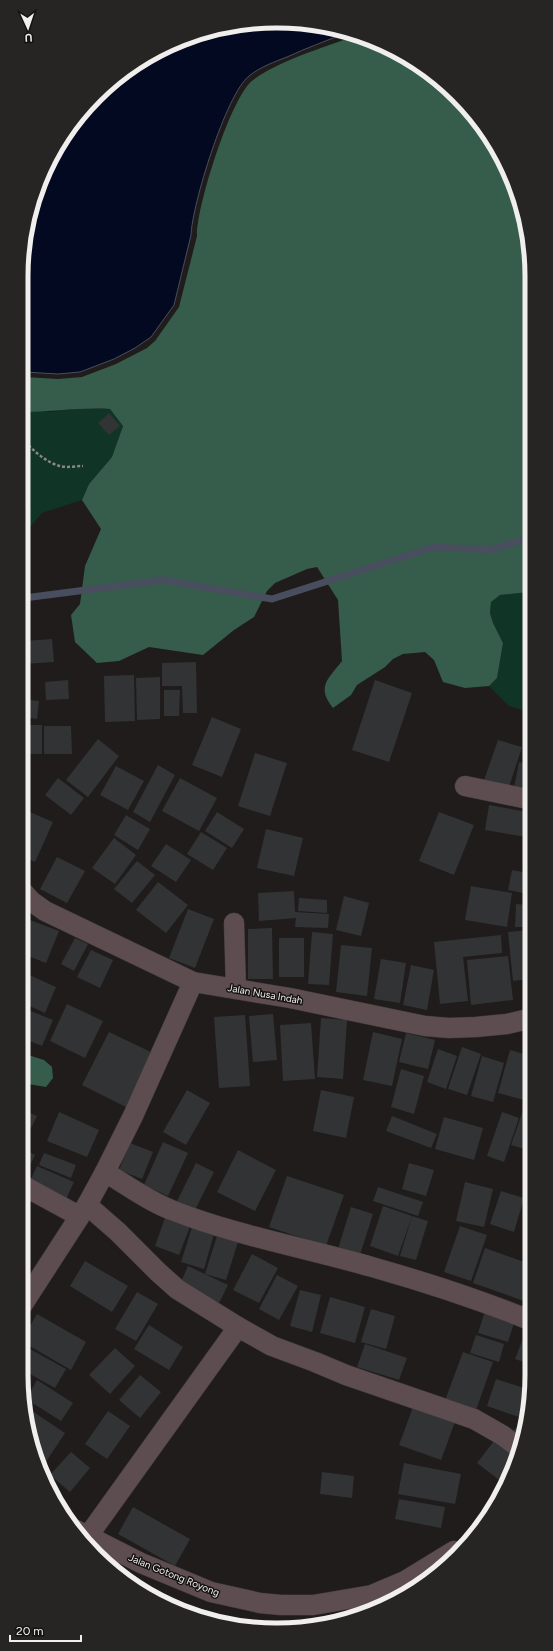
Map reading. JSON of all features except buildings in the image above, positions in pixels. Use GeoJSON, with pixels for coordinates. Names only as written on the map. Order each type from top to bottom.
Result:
{"type":"FeatureCollection","features":[{"type":"Feature","properties":{"kind":"street"},"geometry":{"type":"LineString","coordinates":[[465,786],[525,798]]}},
{"type":"Feature","properties":{"kind":"street","name":"Jalan Nusa Indah"},"geometry":{"type":"LineString","coordinates":[[28,898],[45,910],[193,982],[290,998],[425,1026],[449,1028],[476,1027],[525,1020]]}},
{"type":"Feature","properties":{"kind":"street"},"geometry":{"type":"LineString","coordinates":[[234,923],[236,989]]}},
{"type":"Feature","properties":{"kind":"street"},"geometry":{"type":"LineString","coordinates":[[28,1297],[106,1172],[133,1116],[193,982]]}},
{"type":"Feature","properties":{"kind":"street"},"geometry":{"type":"LineString","coordinates":[[106,1172],[151,1200],[173,1211],[216,1226],[372,1267],[491,1305],[525,1318]]}},
{"type":"Feature","properties":{"kind":"street"},"geometry":{"type":"LineString","coordinates":[[28,1187],[83,1210],[118,1232],[177,1289],[238,1327],[272,1346],[346,1375],[474,1419],[502,1435],[515,1445]]}},
{"type":"Feature","properties":{"kind":"street"},"geometry":{"type":"LineString","coordinates":[[84,1531],[238,1327]]}},
{"type":"Feature","properties":{"kind":"street","name":"Jalan Gotong Royong"},"geometry":{"type":"LineString","coordinates":[[89,1537],[140,1564],[211,1592],[260,1603],[281,1605],[371,1602],[445,1557]]}},
{"type":"Feature","properties":{"kind":"path"},"geometry":{"type":"LineString","coordinates":[[28,445],[50,462],[61,466],[83,466]]}},
{"type":"Feature","properties":{"kind":"green space"},"geometry":{"type":"Polygon","coordinates":[[[348,38],[372,47],[401,61],[428,79],[452,101],[474,125],[483,138],[492,152],[506,181],[517,212],[523,244],[525,276],[525,592],[500,595],[491,602],[490,613],[493,623],[503,643],[497,678],[489,686],[465,688],[443,682],[434,660],[425,652],[403,654],[393,659],[385,667],[357,685],[351,695],[333,708],[325,694],[325,689],[329,678],[342,661],[338,600],[317,567],[307,569],[275,583],[267,591],[254,617],[234,630],[203,655],[149,647],[119,661],[97,663],[75,642],[71,615],[80,604],[85,566],[101,529],[82,500],[89,484],[112,457],[123,426],[110,409],[28,412],[28,377],[58,379],[82,377],[116,364],[147,348],[155,341],[179,307],[197,236],[198,222],[208,179],[225,129],[235,107],[244,90],[253,80],[276,66],[348,38]]]}},
{"type":"Feature","properties":{"kind":"green space"},"geometry":{"type":"Polygon","coordinates":[[[84,408],[110,409],[123,426],[112,457],[89,484],[82,500],[42,513],[28,529],[28,412],[48,412],[84,408]]]}},
{"type":"Feature","properties":{"kind":"green space"},"geometry":{"type":"Polygon","coordinates":[[[525,592],[525,711],[509,706],[489,686],[497,678],[503,643],[493,623],[490,613],[491,602],[500,595],[525,592]]]}},
{"type":"Feature","properties":{"kind":"green space"},"geometry":{"type":"Polygon","coordinates":[[[28,1055],[44,1060],[52,1067],[53,1078],[46,1087],[28,1084],[28,1055]]]}},
{"type":"Feature","properties":{"kind":"water"},"geometry":{"type":"Polygon","coordinates":[[[276,28],[309,30],[339,36],[262,67],[249,76],[240,87],[230,104],[221,126],[204,176],[197,200],[191,235],[174,305],[151,337],[135,348],[114,359],[80,372],[58,374],[28,372],[28,276],[30,244],[36,212],[47,181],[61,152],[79,125],[101,101],[125,79],[152,61],[197,41],[212,36],[244,30],[276,28]]]}},
{"type":"Feature","properties":{"kind":"waterway"},"geometry":{"type":"LineString","coordinates":[[28,597],[164,580],[272,599],[434,547],[490,550],[525,539]]}}]}
